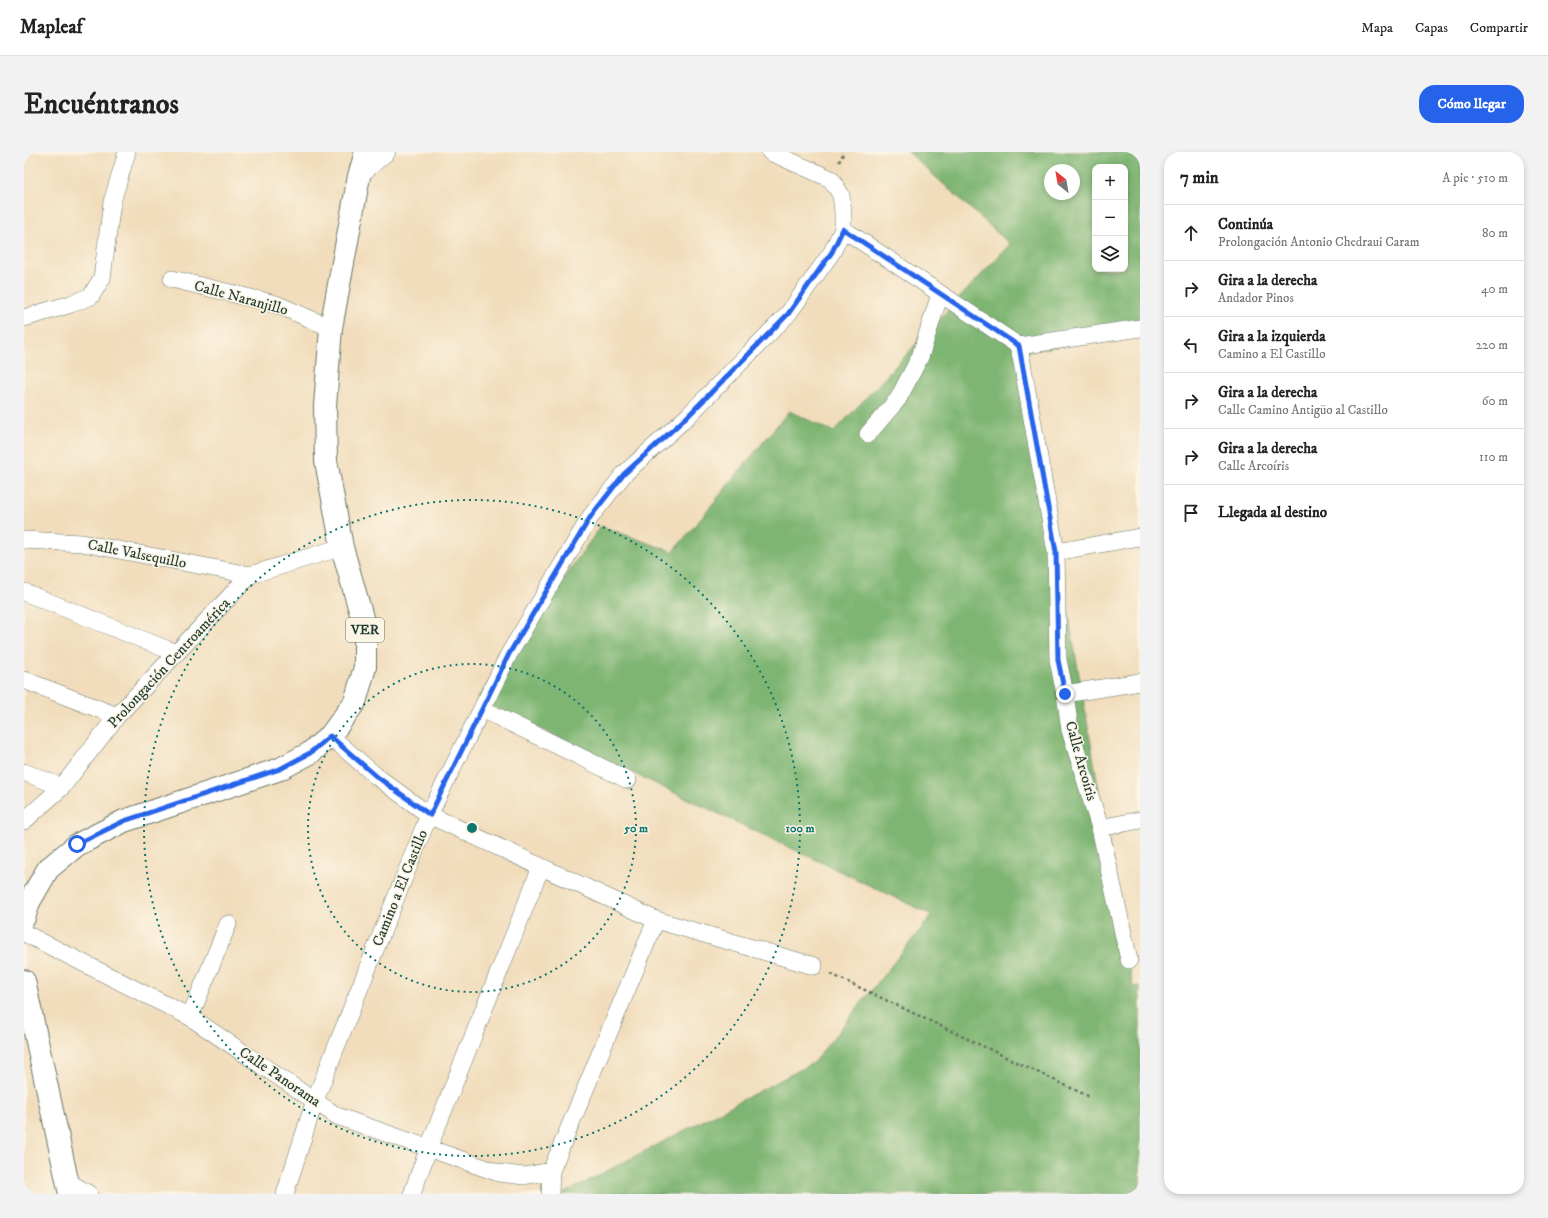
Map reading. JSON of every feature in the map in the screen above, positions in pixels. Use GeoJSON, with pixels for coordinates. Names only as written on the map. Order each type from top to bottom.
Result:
{"type":"FeatureCollection","features":[{"type":"Feature","properties":{"kind":"main road","name":"VER"},"geometry":{"type":"LineString","coordinates":[[24,918],[29,902],[48,869],[77,844],[124,821],[280,769],[310,753],[330,736],[355,702],[365,667],[365,628],[342,547],[326,461],[325,406],[332,328],[360,176],[366,152]]}},
{"type":"Feature","properties":{"kind":"main road"},"geometry":{"type":"LineString","coordinates":[[24,981],[68,1187]]}},
{"type":"Feature","properties":{"kind":"street"},"geometry":{"type":"LineString","coordinates":[[24,318],[71,304],[91,296],[102,278],[112,202],[127,152]]}},
{"type":"Feature","properties":{"kind":"street"},"geometry":{"type":"LineString","coordinates":[[360,176],[386,152]]}},
{"type":"Feature","properties":{"kind":"street","name":"Camino a El Castillo"},"geometry":{"type":"LineString","coordinates":[[284,1194],[315,1100],[430,815],[509,654],[591,516],[624,474],[688,416],[788,314],[832,252],[843,229],[843,212],[840,195],[831,179],[770,152]]}},
{"type":"Feature","properties":{"kind":"street"},"geometry":{"type":"LineString","coordinates":[[843,229],[1019,346],[1140,328]]}},
{"type":"Feature","properties":{"kind":"street","name":"Calle Naranjillo"},"geometry":{"type":"LineString","coordinates":[[172,279],[276,304],[332,328]]}},
{"type":"Feature","properties":{"kind":"street"},"geometry":{"type":"LineString","coordinates":[[868,434],[898,400],[920,357],[940,294]]}},
{"type":"Feature","properties":{"kind":"street","name":"Calle Arcoíris"},"geometry":{"type":"LineString","coordinates":[[1019,346],[1056,552],[1058,660],[1070,730],[1100,828],[1129,960]]}},
{"type":"Feature","properties":{"kind":"street"},"geometry":{"type":"LineString","coordinates":[[1056,552],[1140,537]]}},
{"type":"Feature","properties":{"kind":"street","name":"Calle Valsequillo"},"geometry":{"type":"LineString","coordinates":[[24,540],[82,543],[250,575]]}},
{"type":"Feature","properties":{"kind":"street","name":"Prolongación Centroamérica"},"geometry":{"type":"LineString","coordinates":[[24,821],[62,787],[117,716],[250,575],[342,547]]}},
{"type":"Feature","properties":{"kind":"street"},"geometry":{"type":"LineString","coordinates":[[24,592],[176,653]]}},
{"type":"Feature","properties":{"kind":"street"},"geometry":{"type":"LineString","coordinates":[[24,680],[117,716]]}},
{"type":"Feature","properties":{"kind":"street"},"geometry":{"type":"LineString","coordinates":[[1065,694],[1140,682]]}},
{"type":"Feature","properties":{"kind":"street"},"geometry":{"type":"LineString","coordinates":[[482,709],[628,780]]}},
{"type":"Feature","properties":{"kind":"street"},"geometry":{"type":"LineString","coordinates":[[330,736],[376,776],[430,815],[656,920],[814,966]]}},
{"type":"Feature","properties":{"kind":"street"},"geometry":{"type":"LineString","coordinates":[[24,772],[62,787]]}},
{"type":"Feature","properties":{"kind":"street"},"geometry":{"type":"LineString","coordinates":[[1100,828],[1140,820]]}},
{"type":"Feature","properties":{"kind":"street"},"geometry":{"type":"LineString","coordinates":[[412,1194],[428,1149],[541,867]]}},
{"type":"Feature","properties":{"kind":"street"},"geometry":{"type":"LineString","coordinates":[[550,1194],[551,1171],[656,920]]}},
{"type":"Feature","properties":{"kind":"street"},"geometry":{"type":"LineString","coordinates":[[190,1017],[228,924]]}},
{"type":"Feature","properties":{"kind":"street","name":"Calle Panorama"},"geometry":{"type":"LineString","coordinates":[[24,933],[190,1017],[337,1116],[499,1173],[524,1176],[551,1171]]}},
{"type":"Feature","properties":{"kind":"street"},"geometry":{"type":"LineString","coordinates":[[68,1187],[89,1194]]}},
{"type":"Feature","properties":{"kind":"path"},"geometry":{"type":"LineString","coordinates":[[814,966],[1090,1097]]}},
{"type":"Feature","properties":{"kind":"green space"},"geometry":{"type":"Polygon","coordinates":[[[908,152],[1140,152],[1140,333],[1023,352],[1133,987],[1140,986],[1140,1194],[563,1194],[813,1063],[932,915],[477,699],[601,526],[673,552],[789,411],[834,432],[1010,244],[908,152]]]}},
{"type":"Feature","properties":{"kind":"route"},"geometry":{"type":"LineString","coordinates":[[77,844],[124,821],[280,769],[310,753],[330,736],[376,776],[430,815],[509,654],[591,516],[624,474],[688,416],[788,314],[832,252],[843,229],[1019,346],[1056,552],[1058,660],[1065,694]]}}]}
